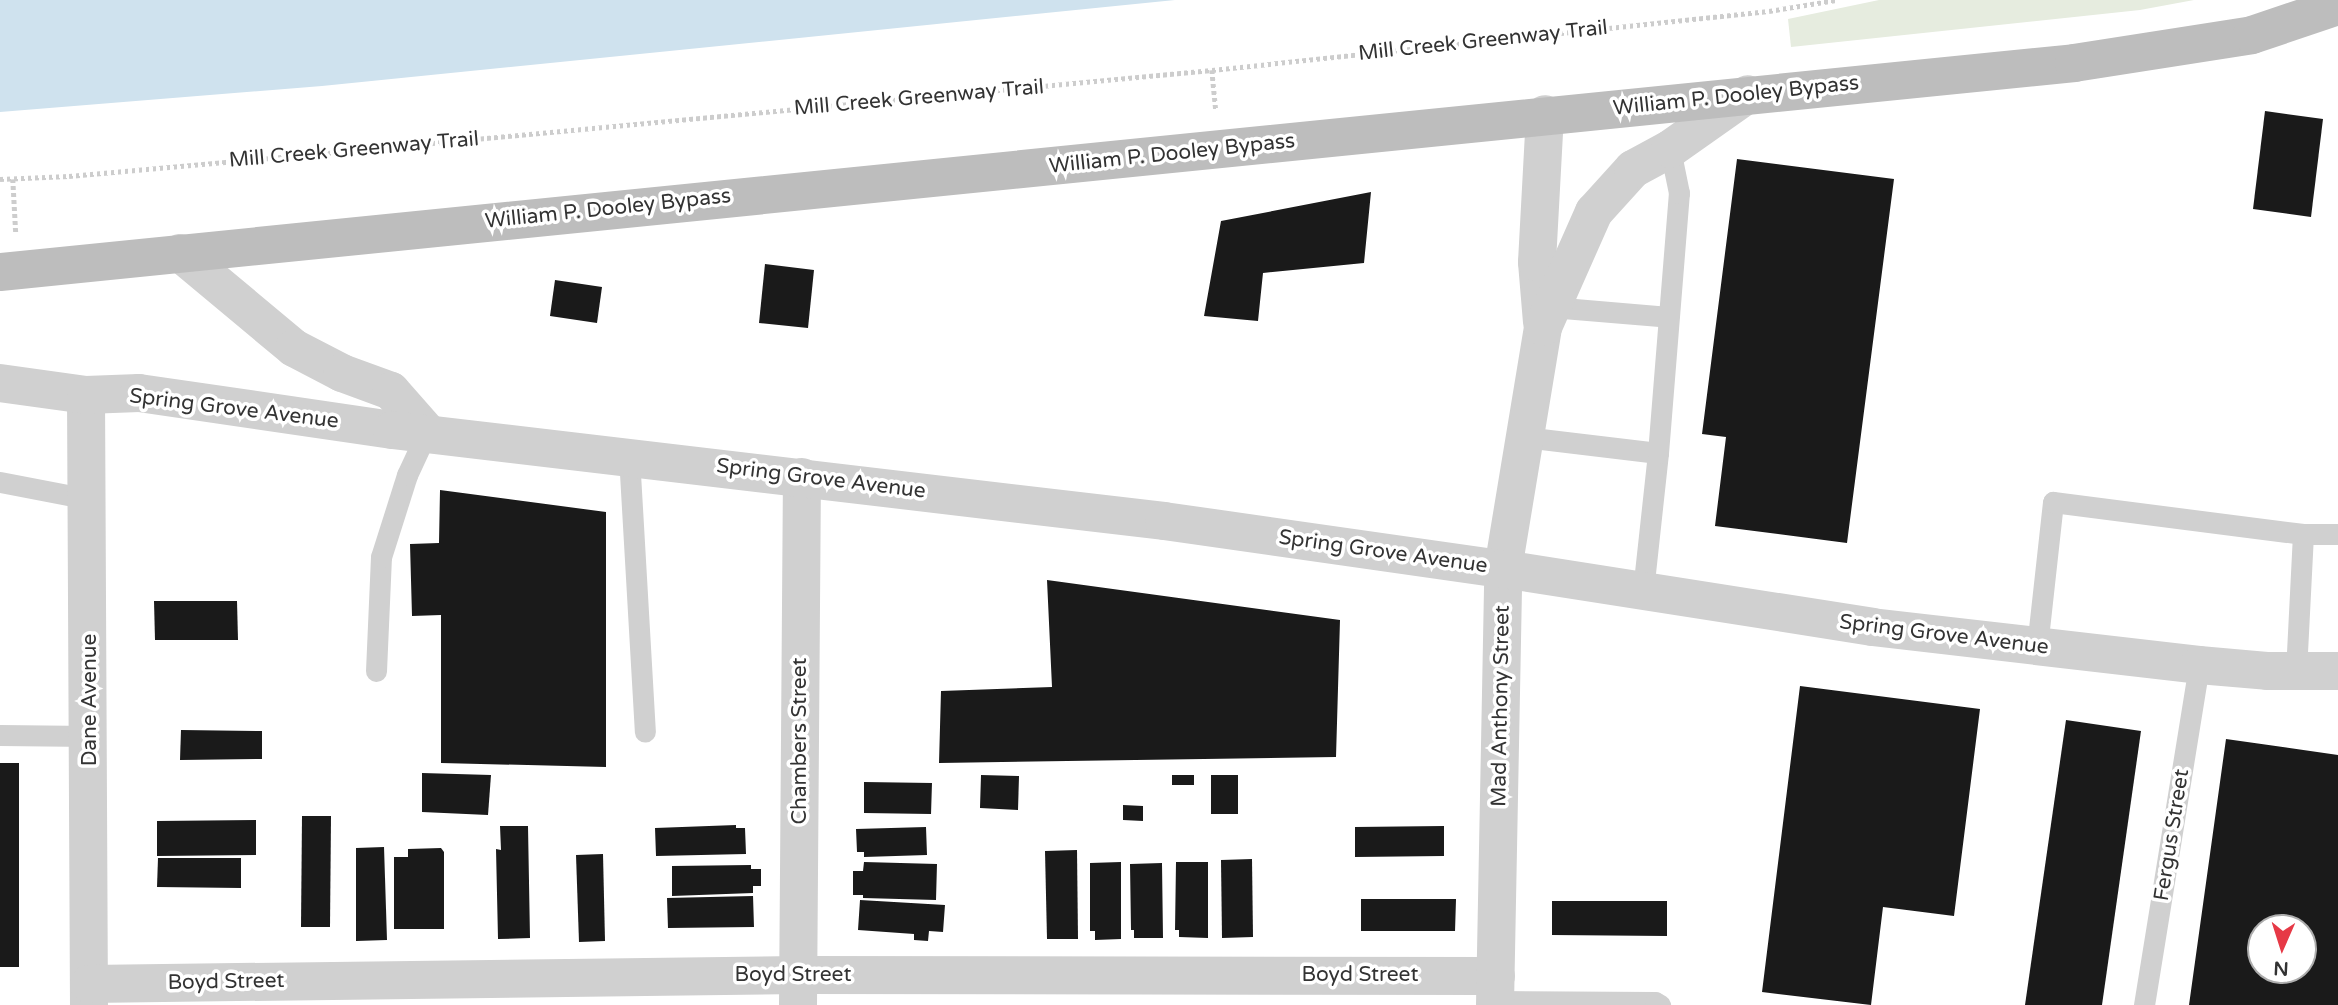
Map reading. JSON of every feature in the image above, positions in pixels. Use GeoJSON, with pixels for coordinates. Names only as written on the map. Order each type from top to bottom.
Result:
{"type":"FeatureCollection","features":[{"type":"Feature","properties":{"kind":"main road","name":"William P. Dooley Bypass"},"geometry":{"type":"LineString","coordinates":[[9,271],[1545,114],[2074,63],[2252,35],[2338,6]]}},
{"type":"Feature","properties":{"kind":"street","name":"Mad Anthony Street"},"geometry":{"type":"LineString","coordinates":[[1496,994],[1503,569],[1547,317],[1594,212],[1633,169],[1670,149],[1748,94]]}},
{"type":"Feature","properties":{"kind":"street","name":"Mad Anthony Street"},"geometry":{"type":"LineString","coordinates":[[1545,114],[1537,262],[1547,317]]}},
{"type":"Feature","properties":{"kind":"street"},"geometry":{"type":"LineString","coordinates":[[180,253],[294,348],[342,373],[391,391],[427,432]]}},
{"type":"Feature","properties":{"kind":"street","name":"Spring Grove Avenue"},"geometry":{"type":"LineString","coordinates":[[0,383],[86,395],[139,393],[427,432],[1164,520],[1503,569],[1872,627],[2199,665],[2296,672],[2338,671]]}},
{"type":"Feature","properties":{"kind":"street","name":"Dane Avenue"},"geometry":{"type":"LineString","coordinates":[[86,395],[90,736],[89,995]]}},
{"type":"Feature","properties":{"kind":"street","name":"Chambers Street"},"geometry":{"type":"LineString","coordinates":[[798,990],[802,477]]}},
{"type":"Feature","properties":{"kind":"street","name":"Boyd Street"},"geometry":{"type":"LineString","coordinates":[[89,995],[798,990],[1496,994]]}},
{"type":"Feature","properties":{"kind":"lane"},"geometry":{"type":"LineString","coordinates":[[1643,591],[1658,453],[1679,193],[1670,149]]}},
{"type":"Feature","properties":{"kind":"lane"},"geometry":{"type":"LineString","coordinates":[[1547,317],[1669,317]]}},
{"type":"Feature","properties":{"kind":"lane"},"geometry":{"type":"LineString","coordinates":[[376,671],[381,557],[407,475],[427,432]]}},
{"type":"Feature","properties":{"kind":"lane"},"geometry":{"type":"LineString","coordinates":[[1524,438],[1658,453]]}},
{"type":"Feature","properties":{"kind":"lane"},"geometry":{"type":"LineString","coordinates":[[629,456],[645,732]]}},
{"type":"Feature","properties":{"kind":"lane"},"geometry":{"type":"LineString","coordinates":[[0,482],[88,499]]}},
{"type":"Feature","properties":{"kind":"lane"},"geometry":{"type":"LineString","coordinates":[[2037,647],[2053,502],[2303,534],[2338,534]]}},
{"type":"Feature","properties":{"kind":"lane"},"geometry":{"type":"LineString","coordinates":[[2296,672],[2303,534]]}},
{"type":"Feature","properties":{"kind":"lane","name":"Fergus Street"},"geometry":{"type":"LineString","coordinates":[[2144,1005],[2199,665]]}},
{"type":"Feature","properties":{"kind":"lane"},"geometry":{"type":"LineString","coordinates":[[0,735],[90,736]]}},
{"type":"Feature","properties":{"kind":"lane"},"geometry":{"type":"LineString","coordinates":[[1496,994],[1655,1002],[1660,1005]]}},
{"type":"Feature","properties":{"kind":"path","name":"Mill Creek Greenway Trail"},"geometry":{"type":"LineString","coordinates":[[0,179],[214,163],[1198,71],[1756,13],[1836,0]]}},
{"type":"Feature","properties":{"kind":"path"},"geometry":{"type":"LineString","coordinates":[[9,271],[13,178]]}},
{"type":"Feature","properties":{"kind":"shaded area"},"geometry":{"type":"Polygon","coordinates":[[[1879,0],[2194,0],[2140,10],[1791,47],[1788,19],[1879,0]]]}},
{"type":"Feature","properties":{"kind":"water"},"geometry":{"type":"Polygon","coordinates":[[[0,0],[1175,0],[322,86],[0,112],[0,0]]]}},
{"type":"Feature","properties":{"kind":"building"},"geometry":{"type":"Polygon","coordinates":[[[2265,111],[2323,119],[2311,217],[2253,209],[2265,111]]]}},
{"type":"Feature","properties":{"kind":"building"},"geometry":{"type":"Polygon","coordinates":[[[1737,159],[1894,179],[1847,543],[1715,526],[1726,437],[1702,434],[1737,159]]]}},
{"type":"Feature","properties":{"kind":"building"},"geometry":{"type":"Polygon","coordinates":[[[1371,192],[1364,263],[1263,273],[1258,321],[1204,316],[1221,221],[1371,192]]]}},
{"type":"Feature","properties":{"kind":"building"},"geometry":{"type":"Polygon","coordinates":[[[765,264],[814,270],[808,328],[759,323],[765,264]]]}},
{"type":"Feature","properties":{"kind":"building"},"geometry":{"type":"Polygon","coordinates":[[[555,280],[602,287],[597,323],[550,316],[555,280]]]}},
{"type":"Feature","properties":{"kind":"building"},"geometry":{"type":"Polygon","coordinates":[[[440,490],[606,512],[606,767],[441,763],[441,615],[412,616],[410,544],[439,543],[440,490]]]}},
{"type":"Feature","properties":{"kind":"building"},"geometry":{"type":"Polygon","coordinates":[[[1047,580],[1340,620],[1336,757],[939,763],[941,691],[1052,687],[1047,580]]]}},
{"type":"Feature","properties":{"kind":"building"},"geometry":{"type":"Polygon","coordinates":[[[154,601],[237,601],[238,640],[155,640],[154,601]]]}},
{"type":"Feature","properties":{"kind":"building"},"geometry":{"type":"Polygon","coordinates":[[[1800,686],[1980,709],[1954,916],[1883,907],[1871,1005],[1762,992],[1800,686]]]}},
{"type":"Feature","properties":{"kind":"building"},"geometry":{"type":"Polygon","coordinates":[[[2066,720],[2141,731],[2102,1005],[2025,1005],[2066,720]]]}},
{"type":"Feature","properties":{"kind":"building"},"geometry":{"type":"Polygon","coordinates":[[[181,730],[262,731],[262,759],[180,760],[181,730]]]}},
{"type":"Feature","properties":{"kind":"building"},"geometry":{"type":"Polygon","coordinates":[[[2226,739],[2338,755],[2338,1005],[2189,1005],[2226,739]]]}},
{"type":"Feature","properties":{"kind":"building"},"geometry":{"type":"Polygon","coordinates":[[[0,763],[19,763],[19,967],[0,967],[0,763]]]}},
{"type":"Feature","properties":{"kind":"building"},"geometry":{"type":"Polygon","coordinates":[[[422,773],[491,775],[488,815],[422,812],[422,773]]]}},
{"type":"Feature","properties":{"kind":"building"},"geometry":{"type":"Polygon","coordinates":[[[981,775],[1019,776],[1018,810],[980,808],[981,775]]]}},
{"type":"Feature","properties":{"kind":"building"},"geometry":{"type":"Polygon","coordinates":[[[1172,775],[1194,775],[1194,785],[1172,785],[1172,775]]]}},
{"type":"Feature","properties":{"kind":"building"},"geometry":{"type":"Polygon","coordinates":[[[1211,775],[1238,775],[1238,814],[1211,814],[1211,775]]]}},
{"type":"Feature","properties":{"kind":"building"},"geometry":{"type":"Polygon","coordinates":[[[864,782],[932,783],[931,814],[864,813],[864,782]]]}},
{"type":"Feature","properties":{"kind":"building"},"geometry":{"type":"Polygon","coordinates":[[[1123,805],[1143,806],[1143,821],[1123,820],[1123,805]]]}},
{"type":"Feature","properties":{"kind":"building"},"geometry":{"type":"Polygon","coordinates":[[[302,816],[331,816],[330,927],[301,927],[302,816]]]}},
{"type":"Feature","properties":{"kind":"building"},"geometry":{"type":"Polygon","coordinates":[[[256,820],[256,855],[157,856],[157,821],[256,820]]]}},
{"type":"Feature","properties":{"kind":"building"},"geometry":{"type":"Polygon","coordinates":[[[736,825],[736,828],[745,828],[746,854],[656,856],[655,828],[736,825]]]}},
{"type":"Feature","properties":{"kind":"building"},"geometry":{"type":"Polygon","coordinates":[[[500,826],[528,826],[530,938],[498,939],[496,849],[501,850],[500,826]]]}},
{"type":"Feature","properties":{"kind":"building"},"geometry":{"type":"Polygon","coordinates":[[[1444,826],[1444,856],[1355,857],[1355,827],[1444,826]]]}},
{"type":"Feature","properties":{"kind":"building"},"geometry":{"type":"Polygon","coordinates":[[[926,827],[927,855],[864,857],[864,852],[857,852],[856,829],[926,827]]]}},
{"type":"Feature","properties":{"kind":"building"},"geometry":{"type":"Polygon","coordinates":[[[384,847],[387,940],[356,941],[356,848],[384,847]]]}},
{"type":"Feature","properties":{"kind":"building"},"geometry":{"type":"Polygon","coordinates":[[[441,848],[444,852],[444,929],[394,929],[394,857],[408,857],[408,849],[441,848]]]}},
{"type":"Feature","properties":{"kind":"building"},"geometry":{"type":"Polygon","coordinates":[[[1077,850],[1078,939],[1047,939],[1045,851],[1077,850]]]}},
{"type":"Feature","properties":{"kind":"building"},"geometry":{"type":"Polygon","coordinates":[[[603,854],[605,941],[579,942],[576,855],[603,854]]]}},
{"type":"Feature","properties":{"kind":"building"},"geometry":{"type":"Polygon","coordinates":[[[158,858],[241,858],[241,888],[157,887],[158,858]]]}},
{"type":"Feature","properties":{"kind":"building"},"geometry":{"type":"Polygon","coordinates":[[[1252,859],[1253,937],[1222,938],[1221,860],[1252,859]]]}},
{"type":"Feature","properties":{"kind":"building"},"geometry":{"type":"Polygon","coordinates":[[[864,862],[937,864],[936,900],[863,898],[863,895],[853,895],[853,871],[863,871],[864,862]]]}},
{"type":"Feature","properties":{"kind":"building"},"geometry":{"type":"Polygon","coordinates":[[[1121,862],[1121,939],[1095,940],[1095,931],[1090,931],[1090,863],[1121,862]]]}},
{"type":"Feature","properties":{"kind":"building"},"geometry":{"type":"Polygon","coordinates":[[[1176,862],[1208,862],[1208,938],[1179,937],[1179,930],[1175,930],[1176,862]]]}},
{"type":"Feature","properties":{"kind":"building"},"geometry":{"type":"Polygon","coordinates":[[[1162,863],[1163,938],[1134,938],[1134,930],[1131,930],[1130,864],[1162,863]]]}},
{"type":"Feature","properties":{"kind":"building"},"geometry":{"type":"Polygon","coordinates":[[[751,865],[751,869],[761,869],[761,886],[753,886],[753,893],[672,896],[672,866],[751,865]]]}},
{"type":"Feature","properties":{"kind":"building"},"geometry":{"type":"Polygon","coordinates":[[[753,896],[754,927],[668,928],[667,898],[753,896]]]}},
{"type":"Feature","properties":{"kind":"building"},"geometry":{"type":"Polygon","coordinates":[[[1361,899],[1456,899],[1455,931],[1361,931],[1361,899]]]}},
{"type":"Feature","properties":{"kind":"building"},"geometry":{"type":"Polygon","coordinates":[[[860,900],[945,905],[943,932],[929,931],[928,941],[914,940],[914,934],[858,930],[860,900]]]}},
{"type":"Feature","properties":{"kind":"building"},"geometry":{"type":"Polygon","coordinates":[[[1552,901],[1667,901],[1667,936],[1552,935],[1552,901]]]}}]}
